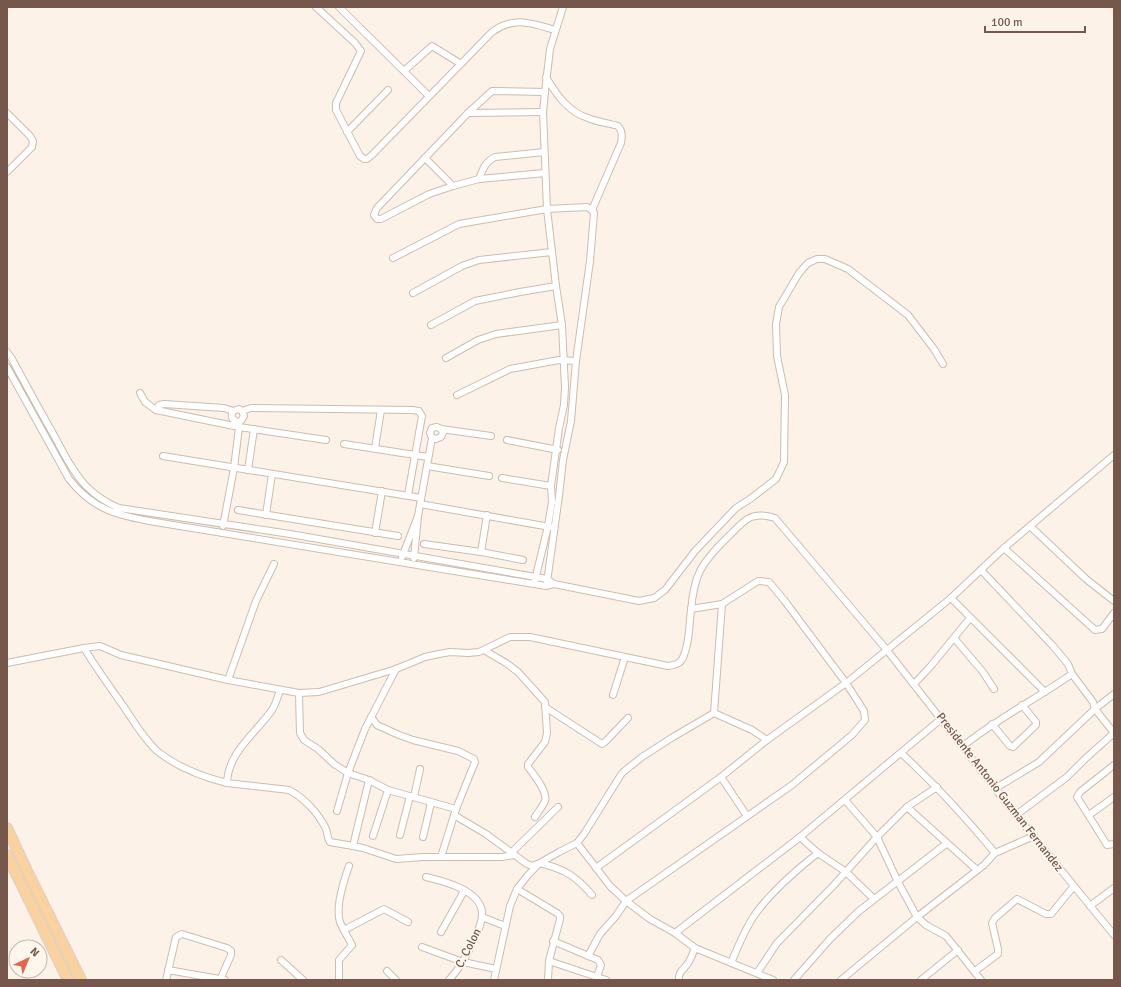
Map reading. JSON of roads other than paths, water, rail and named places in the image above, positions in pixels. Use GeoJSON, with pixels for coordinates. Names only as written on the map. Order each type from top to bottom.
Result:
{"type":"FeatureCollection","features":[{"type":"Feature","properties":{"kind":"main road"},"geometry":{"type":"LineString","coordinates":[[7,828],[82,980]]}},
{"type":"Feature","properties":{"kind":"main road"},"geometry":{"type":"LineString","coordinates":[[7,856],[68,980]]}},
{"type":"Feature","properties":{"kind":"street"},"geometry":{"type":"LineString","coordinates":[[316,7],[355,43],[361,51],[336,103],[336,110],[360,156],[364,159],[367,159],[492,32],[506,23],[523,21],[555,30]]}},
{"type":"Feature","properties":{"kind":"street"},"geometry":{"type":"LineString","coordinates":[[339,7],[429,96]]}},
{"type":"Feature","properties":{"kind":"street"},"geometry":{"type":"LineString","coordinates":[[534,584],[548,526],[552,502],[551,486],[559,428],[564,405],[565,387],[562,325],[547,209],[543,112],[550,49],[560,8]]}},
{"type":"Feature","properties":{"kind":"street"},"geometry":{"type":"LineString","coordinates":[[404,71],[432,46],[461,64]]}},
{"type":"Feature","properties":{"kind":"street"},"geometry":{"type":"LineString","coordinates":[[546,77],[556,94],[569,107],[588,119],[618,126],[621,132],[621,144],[592,210]]}},
{"type":"Feature","properties":{"kind":"street"},"geometry":{"type":"LineString","coordinates":[[347,132],[388,90]]}},
{"type":"Feature","properties":{"kind":"street"},"geometry":{"type":"LineString","coordinates":[[545,92],[492,91],[468,113],[377,208],[374,213],[375,218],[381,219],[429,194],[479,179],[545,173]]}},
{"type":"Feature","properties":{"kind":"street"},"geometry":{"type":"LineString","coordinates":[[468,113],[543,112]]}},
{"type":"Feature","properties":{"kind":"street"},"geometry":{"type":"LineString","coordinates":[[7,113],[30,136],[33,141],[32,146],[7,172]]}},
{"type":"Feature","properties":{"kind":"street"},"geometry":{"type":"LineString","coordinates":[[479,179],[485,165],[496,157],[544,152]]}},
{"type":"Feature","properties":{"kind":"street"},"geometry":{"type":"LineString","coordinates":[[425,158],[453,186]]}},
{"type":"Feature","properties":{"kind":"street"},"geometry":{"type":"LineString","coordinates":[[393,258],[459,224],[547,209],[587,207],[594,213],[593,232],[576,361],[571,421],[564,451],[546,586]]}},
{"type":"Feature","properties":{"kind":"street"},"geometry":{"type":"LineString","coordinates":[[413,293],[462,266],[479,260],[552,252]]}},
{"type":"Feature","properties":{"kind":"street"},"geometry":{"type":"LineString","coordinates":[[7,352],[66,457],[85,486],[96,496],[119,508],[224,523],[535,576],[547,579],[554,584],[639,601],[654,598],[665,590],[695,551],[736,508],[776,479],[784,462],[785,395],[777,356],[776,324],[780,307],[799,273],[808,263],[817,259],[825,259],[848,269],[908,315],[943,364]]}},
{"type":"Feature","properties":{"kind":"street"},"geometry":{"type":"LineString","coordinates":[[431,325],[476,301],[556,286]]}},
{"type":"Feature","properties":{"kind":"street"},"geometry":{"type":"LineString","coordinates":[[446,358],[478,340],[496,334],[562,325]]}},
{"type":"Feature","properties":{"kind":"street"},"geometry":{"type":"LineString","coordinates":[[457,395],[510,369],[558,360],[576,361]]}},
{"type":"Feature","properties":{"kind":"street"},"geometry":{"type":"LineString","coordinates":[[7,367],[69,479],[75,487],[107,511],[124,516],[546,586],[554,584]]}},
{"type":"Feature","properties":{"kind":"street"},"geometry":{"type":"LineString","coordinates":[[140,393],[145,402],[156,410],[238,424],[254,429],[326,440]]}},
{"type":"Feature","properties":{"kind":"street"},"geometry":{"type":"LineString","coordinates":[[156,410],[159,405],[164,404],[224,408],[233,411],[236,409],[242,411],[251,408],[419,411],[422,416],[408,495]]}},
{"type":"Feature","properties":{"kind":"street"},"geometry":{"type":"LineString","coordinates":[[375,448],[381,410]]}},
{"type":"Feature","properties":{"kind":"street"},"geometry":{"type":"LineString","coordinates":[[233,411],[231,414],[232,418],[238,424]]}},
{"type":"Feature","properties":{"kind":"street"},"geometry":{"type":"LineString","coordinates":[[222,532],[234,468],[238,424],[244,416],[242,411]]}},
{"type":"Feature","properties":{"kind":"street"},"geometry":{"type":"LineString","coordinates":[[413,563],[418,516],[432,438],[430,433],[432,428],[437,427],[441,429],[491,436]]}},
{"type":"Feature","properties":{"kind":"street"},"geometry":{"type":"LineString","coordinates":[[248,470],[254,429]]}},
{"type":"Feature","properties":{"kind":"street"},"geometry":{"type":"LineString","coordinates":[[432,438],[440,438],[443,433],[441,429]]}},
{"type":"Feature","properties":{"kind":"street"},"geometry":{"type":"LineString","coordinates":[[507,440],[564,451]]}},
{"type":"Feature","properties":{"kind":"street"},"geometry":{"type":"LineString","coordinates":[[344,444],[428,457]]}},
{"type":"Feature","properties":{"kind":"street"},"geometry":{"type":"LineString","coordinates":[[596,868],[721,777],[767,740],[846,683],[886,649],[951,598],[1004,548],[1114,454]]}},
{"type":"Feature","properties":{"kind":"street"},"geometry":{"type":"LineString","coordinates":[[163,456],[408,495],[421,501],[487,516],[555,527]]}},
{"type":"Feature","properties":{"kind":"street"},"geometry":{"type":"LineString","coordinates":[[427,466],[488,476]]}},
{"type":"Feature","properties":{"kind":"street"},"geometry":{"type":"LineString","coordinates":[[266,515],[272,474]]}},
{"type":"Feature","properties":{"kind":"street"},"geometry":{"type":"LineString","coordinates":[[502,478],[551,486]]}},
{"type":"Feature","properties":{"kind":"street"},"geometry":{"type":"LineString","coordinates":[[375,533],[382,491]]}},
{"type":"Feature","properties":{"kind":"street"},"geometry":{"type":"LineString","coordinates":[[238,510],[398,536]]}},
{"type":"Feature","properties":{"kind":"street","name":"Presidente Antonio Guzman Fernandez"},"geometry":{"type":"LineString","coordinates":[[624,657],[668,666],[681,662],[689,636],[691,609],[700,571],[716,549],[744,520],[756,514],[775,518],[886,649],[1016,815],[1114,935]]}},
{"type":"Feature","properties":{"kind":"street"},"geometry":{"type":"LineString","coordinates":[[401,562],[403,553],[418,516]]}},
{"type":"Feature","properties":{"kind":"street"},"geometry":{"type":"LineString","coordinates":[[481,552],[487,516]]}},
{"type":"Feature","properties":{"kind":"street"},"geometry":{"type":"LineString","coordinates":[[1030,526],[1086,579],[1114,601]]}},
{"type":"Feature","properties":{"kind":"street"},"geometry":{"type":"LineString","coordinates":[[424,544],[481,552],[522,560]]}},
{"type":"Feature","properties":{"kind":"street"},"geometry":{"type":"LineString","coordinates":[[1004,548],[1095,630],[1102,629],[1114,613]]}},
{"type":"Feature","properties":{"kind":"street"},"geometry":{"type":"LineString","coordinates":[[228,680],[256,601],[274,564]]}},
{"type":"Feature","properties":{"kind":"street"},"geometry":{"type":"LineString","coordinates":[[981,570],[1053,646],[1068,664],[1072,674],[1093,702],[1095,709],[1114,733],[1086,758],[1067,778],[1016,815]]}},
{"type":"Feature","properties":{"kind":"street"},"geometry":{"type":"LineString","coordinates":[[588,956],[600,934],[616,916],[626,901],[804,776],[852,735],[865,720],[864,711],[846,683],[769,582],[758,581],[722,604],[691,609]]}},
{"type":"Feature","properties":{"kind":"street"},"geometry":{"type":"LineString","coordinates":[[951,598],[1045,692]]}},
{"type":"Feature","properties":{"kind":"street"},"geometry":{"type":"LineString","coordinates":[[714,713],[717,690],[722,604]]}},
{"type":"Feature","properties":{"kind":"street"},"geometry":{"type":"LineString","coordinates":[[914,684],[930,667],[970,618]]}},
{"type":"Feature","properties":{"kind":"street"},"geometry":{"type":"LineString","coordinates":[[7,663],[100,646],[121,655],[228,680],[299,693],[319,692],[396,669],[425,657],[450,652],[479,652],[510,637],[518,636],[530,637],[624,657],[613,695]]}},
{"type":"Feature","properties":{"kind":"street"},"geometry":{"type":"LineString","coordinates":[[954,638],[983,672],[994,689]]}},
{"type":"Feature","properties":{"kind":"street"},"geometry":{"type":"LineString","coordinates":[[84,648],[99,673],[137,726],[158,752],[187,769],[207,778],[227,783],[289,790],[296,793],[325,826],[330,842],[362,848],[396,859],[502,857],[514,854],[558,807]]}},
{"type":"Feature","properties":{"kind":"street"},"geometry":{"type":"LineString","coordinates":[[484,650],[518,672],[545,702],[547,733],[545,742],[528,764],[528,767],[545,794],[545,800],[535,817]]}},
{"type":"Feature","properties":{"kind":"street"},"geometry":{"type":"LineString","coordinates":[[337,811],[348,774],[365,729],[396,669]]}},
{"type":"Feature","properties":{"kind":"street"},"geometry":{"type":"LineString","coordinates":[[963,746],[992,724],[1072,674]]}},
{"type":"Feature","properties":{"kind":"street"},"geometry":{"type":"LineString","coordinates":[[227,783],[232,764],[240,747],[272,710],[280,690]]}},
{"type":"Feature","properties":{"kind":"street"},"geometry":{"type":"LineString","coordinates":[[299,693],[300,733],[302,738],[318,749],[334,764],[348,774],[369,780],[388,790],[412,796],[455,812],[526,864],[532,866],[576,843],[584,834],[622,773],[642,757],[714,713]]}},
{"type":"Feature","properties":{"kind":"street"},"geometry":{"type":"LineString","coordinates":[[996,788],[1039,762],[1095,709],[1114,694]]}},
{"type":"Feature","properties":{"kind":"street"},"geometry":{"type":"LineString","coordinates":[[992,724],[1010,746],[1013,747],[1036,725],[1036,722],[1022,706]]}},
{"type":"Feature","properties":{"kind":"street"},"geometry":{"type":"LineString","coordinates":[[545,707],[602,744],[606,742],[628,718]]}},
{"type":"Feature","properties":{"kind":"street"},"geometry":{"type":"LineString","coordinates":[[714,713],[752,730],[767,740]]}},
{"type":"Feature","properties":{"kind":"street"},"geometry":{"type":"LineString","coordinates":[[371,717],[377,725],[399,735],[458,751],[474,759],[476,762],[455,812],[441,857]]}},
{"type":"Feature","properties":{"kind":"street"},"geometry":{"type":"LineString","coordinates":[[675,933],[800,837],[941,719]]}},
{"type":"Feature","properties":{"kind":"street"},"geometry":{"type":"LineString","coordinates":[[901,753],[937,787],[996,853]]}},
{"type":"Feature","properties":{"kind":"street"},"geometry":{"type":"LineString","coordinates":[[1114,765],[1080,792],[1077,797],[1107,845],[1114,844]]}},
{"type":"Feature","properties":{"kind":"street"},"geometry":{"type":"LineString","coordinates":[[400,835],[420,769]]}},
{"type":"Feature","properties":{"kind":"street"},"geometry":{"type":"LineString","coordinates":[[721,777],[747,816]]}},
{"type":"Feature","properties":{"kind":"street"},"geometry":{"type":"LineString","coordinates":[[352,846],[369,780]]}},
{"type":"Feature","properties":{"kind":"street"},"geometry":{"type":"LineString","coordinates":[[757,973],[776,943],[846,872],[877,837],[907,807],[937,787]]}},
{"type":"Feature","properties":{"kind":"street"},"geometry":{"type":"LineString","coordinates":[[373,836],[388,790]]}},
{"type":"Feature","properties":{"kind":"street"},"geometry":{"type":"LineString","coordinates":[[1089,815],[1114,797]]}},
{"type":"Feature","properties":{"kind":"street"},"geometry":{"type":"LineString","coordinates":[[845,800],[877,837],[898,882],[917,917],[926,925],[946,936],[981,980]]}},
{"type":"Feature","properties":{"kind":"street"},"geometry":{"type":"LineString","coordinates":[[423,837],[432,803]]}},
{"type":"Feature","properties":{"kind":"street"},"geometry":{"type":"LineString","coordinates":[[907,807],[927,824],[946,844],[977,870]]}},
{"type":"Feature","properties":{"kind":"street"},"geometry":{"type":"LineString","coordinates":[[841,980],[996,853],[1034,836]]}},
{"type":"Feature","properties":{"kind":"street"},"geometry":{"type":"LineString","coordinates":[[800,837],[818,853],[846,872],[874,899]]}},
{"type":"Feature","properties":{"kind":"street"},"geometry":{"type":"LineString","coordinates":[[576,843],[610,886],[626,901],[650,919],[675,933],[696,948],[773,980]]}},
{"type":"Feature","properties":{"kind":"street"},"geometry":{"type":"LineString","coordinates":[[794,980],[830,939],[858,911],[946,844]]}},
{"type":"Feature","properties":{"kind":"street"},"geometry":{"type":"LineString","coordinates":[[731,963],[755,915],[789,877],[818,853]]}},
{"type":"Feature","properties":{"kind":"street"},"geometry":{"type":"LineString","coordinates":[[494,980],[510,906],[517,889],[528,874],[540,863]]}},
{"type":"Feature","properties":{"kind":"street"},"geometry":{"type":"LineString","coordinates":[[540,863],[556,867],[576,878],[592,895]]}},
{"type":"Feature","properties":{"kind":"street"},"geometry":{"type":"LineString","coordinates":[[339,980],[339,960],[352,945],[340,922],[339,915],[341,890],[349,866]]}},
{"type":"Feature","properties":{"kind":"street","name":"C. Colon"},"geometry":{"type":"LineString","coordinates":[[426,877],[448,882],[464,891],[477,900],[481,908],[482,917],[479,929],[463,962],[449,980]]}},
{"type":"Feature","properties":{"kind":"street"},"geometry":{"type":"LineString","coordinates":[[975,971],[998,954],[992,923],[1017,899],[1046,914],[1051,914],[1074,886]]}},
{"type":"Feature","properties":{"kind":"street"},"geometry":{"type":"LineString","coordinates":[[1090,906],[1114,888]]}},
{"type":"Feature","properties":{"kind":"street"},"geometry":{"type":"LineString","coordinates":[[517,889],[560,916],[549,961],[548,980]]}},
{"type":"Feature","properties":{"kind":"street"},"geometry":{"type":"LineString","coordinates":[[442,932],[464,891]]}},
{"type":"Feature","properties":{"kind":"street"},"geometry":{"type":"LineString","coordinates":[[344,930],[385,909],[408,922]]}},
{"type":"Feature","properties":{"kind":"street"},"geometry":{"type":"LineString","coordinates":[[482,917],[505,926]]}},
{"type":"Feature","properties":{"kind":"street"},"geometry":{"type":"LineString","coordinates":[[166,980],[168,970],[176,937],[181,934],[227,948],[230,950],[232,955],[222,979],[168,970]]}},
{"type":"Feature","properties":{"kind":"street"},"geometry":{"type":"LineString","coordinates":[[553,941],[598,960],[601,965],[597,977]]}},
{"type":"Feature","properties":{"kind":"street"},"geometry":{"type":"LineString","coordinates":[[422,947],[463,962],[496,969]]}},
{"type":"Feature","properties":{"kind":"street"},"geometry":{"type":"LineString","coordinates":[[679,980],[678,975],[687,964],[696,948]]}},
{"type":"Feature","properties":{"kind":"street"},"geometry":{"type":"LineString","coordinates":[[920,980],[927,978],[958,950]]}},
{"type":"Feature","properties":{"kind":"street"},"geometry":{"type":"LineString","coordinates":[[281,960],[303,980]]}},
{"type":"Feature","properties":{"kind":"street"},"geometry":{"type":"LineString","coordinates":[[549,961],[606,980]]}},
{"type":"Feature","properties":{"kind":"street"},"geometry":{"type":"LineString","coordinates":[[387,971],[396,980]]}}]}
